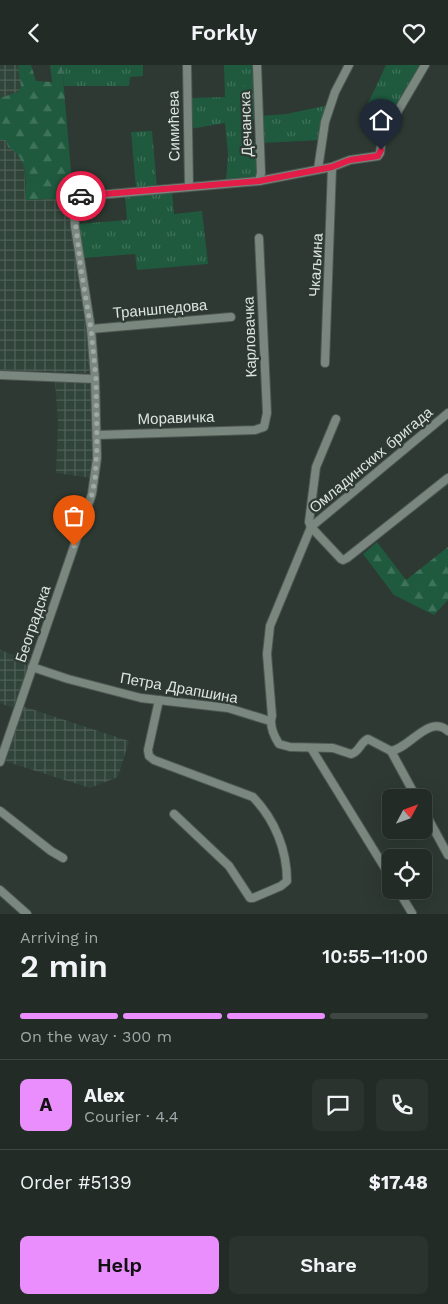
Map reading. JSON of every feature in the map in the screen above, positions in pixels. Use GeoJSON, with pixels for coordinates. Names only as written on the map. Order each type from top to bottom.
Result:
{"type":"FeatureCollection","features":[{"type":"Feature","properties":{"kind":"street","name":"Симићева"},"geometry":{"type":"LineString","coordinates":[[187,65],[189,187]]}},
{"type":"Feature","properties":{"kind":"street","name":"Дечанска"},"geometry":{"type":"LineString","coordinates":[[257,65],[261,173],[259,181]]}},
{"type":"Feature","properties":{"kind":"street"},"geometry":{"type":"LineString","coordinates":[[318,169],[325,122],[335,92],[349,65]]}},
{"type":"Feature","properties":{"kind":"street"},"geometry":{"type":"LineString","coordinates":[[189,187],[259,181],[332,167],[350,160],[378,156],[382,139],[424,65]]}},
{"type":"Feature","properties":{"kind":"street","name":"Чкаљина"},"geometry":{"type":"LineString","coordinates":[[326,363],[332,167]]}},
{"type":"Feature","properties":{"kind":"street","name":"Београдска"},"geometry":{"type":"LineString","coordinates":[[0,762],[92,494],[97,458],[96,379],[91,329],[73,203],[76,197],[189,187]]}},
{"type":"Feature","properties":{"kind":"street","name":"Карловачка"},"geometry":{"type":"LineString","coordinates":[[256,430],[261,429],[265,424],[267,413],[259,237]]}},
{"type":"Feature","properties":{"kind":"street","name":"Траншпедова"},"geometry":{"type":"LineString","coordinates":[[91,329],[231,317]]}},
{"type":"Feature","properties":{"kind":"street"},"geometry":{"type":"LineString","coordinates":[[0,375],[96,379]]}},
{"type":"Feature","properties":{"kind":"street","name":"Омладинских бригада"},"geometry":{"type":"LineString","coordinates":[[311,527],[448,413]]}},
{"type":"Feature","properties":{"kind":"street"},"geometry":{"type":"LineString","coordinates":[[336,419],[316,467],[309,522],[311,527],[343,561],[448,478]]}},
{"type":"Feature","properties":{"kind":"street","name":"Моравичка"},"geometry":{"type":"LineString","coordinates":[[97,435],[256,430]]}},
{"type":"Feature","properties":{"kind":"street"},"geometry":{"type":"LineString","coordinates":[[311,527],[270,626],[266,654],[272,716],[270,721],[275,737],[279,744],[290,747],[333,748],[354,753],[364,740],[368,739],[391,751],[412,789]]}},
{"type":"Feature","properties":{"kind":"street","name":"Петра Драпшина"},"geometry":{"type":"LineString","coordinates":[[32,667],[93,686],[141,698],[228,708],[270,721]]}},
{"type":"Feature","properties":{"kind":"street"},"geometry":{"type":"LineString","coordinates":[[159,700],[148,751],[149,756],[154,760],[253,797],[271,820],[279,836],[286,861],[287,881],[281,886],[250,898],[229,866],[174,814]]}},
{"type":"Feature","properties":{"kind":"street"},"geometry":{"type":"LineString","coordinates":[[391,751],[403,746],[430,727],[438,726],[448,731]]}},
{"type":"Feature","properties":{"kind":"street"},"geometry":{"type":"LineString","coordinates":[[311,748],[382,864]]}},
{"type":"Feature","properties":{"kind":"street"},"geometry":{"type":"LineString","coordinates":[[0,811],[63,858]]}},
{"type":"Feature","properties":{"kind":"street"},"geometry":{"type":"LineString","coordinates":[[432,826],[448,855]]}},
{"type":"Feature","properties":{"kind":"street"},"geometry":{"type":"LineString","coordinates":[[0,890],[27,914]]}},
{"type":"Feature","properties":{"kind":"street"},"geometry":{"type":"LineString","coordinates":[[403,899],[412,913]]}},
{"type":"Feature","properties":{"kind":"shaded area"},"geometry":{"type":"Polygon","coordinates":[[[0,65],[18,65],[21,87],[18,92],[0,98],[0,65]]]}},
{"type":"Feature","properties":{"kind":"shaded area"},"geometry":{"type":"Polygon","coordinates":[[[0,140],[6,140],[8,147],[18,152],[24,164],[26,200],[70,198],[77,270],[91,366],[90,370],[86,373],[0,370],[0,140]]]}},
{"type":"Feature","properties":{"kind":"shaded area"},"geometry":{"type":"Polygon","coordinates":[[[55,379],[90,382],[93,384],[94,456],[91,478],[56,473],[58,423],[55,379]]]}},
{"type":"Feature","properties":{"kind":"shaded area"},"geometry":{"type":"Polygon","coordinates":[[[0,650],[31,661],[13,708],[0,703],[0,650]]]}},
{"type":"Feature","properties":{"kind":"shaded area"},"geometry":{"type":"Polygon","coordinates":[[[22,706],[129,741],[118,777],[90,788],[4,761],[22,706]]]}},
{"type":"Feature","properties":{"kind":"green space"},"geometry":{"type":"Polygon","coordinates":[[[18,65],[31,65],[36,81],[52,82],[50,65],[62,65],[73,196],[70,198],[26,200],[23,163],[20,157],[8,147],[6,140],[0,140],[0,98],[18,92],[21,87],[18,65]]]}},
{"type":"Feature","properties":{"kind":"green space"},"geometry":{"type":"Polygon","coordinates":[[[62,65],[143,65],[143,76],[130,77],[129,86],[64,86],[62,65]]]}},
{"type":"Feature","properties":{"kind":"green space"},"geometry":{"type":"Polygon","coordinates":[[[224,65],[256,65],[257,117],[247,125],[246,134],[255,143],[257,149],[257,179],[226,181],[228,155],[225,123],[190,129],[190,98],[225,97],[224,65]]]}},
{"type":"Feature","properties":{"kind":"green space"},"geometry":{"type":"Polygon","coordinates":[[[386,65],[423,65],[390,123],[364,112],[386,65]]]}},
{"type":"Feature","properties":{"kind":"green space"},"geometry":{"type":"Polygon","coordinates":[[[252,79],[256,80],[257,102],[249,106],[242,105],[236,96],[244,85],[252,79]]]}},
{"type":"Feature","properties":{"kind":"green space"},"geometry":{"type":"Polygon","coordinates":[[[329,105],[321,140],[261,143],[260,116],[286,114],[329,105]]]}},
{"type":"Feature","properties":{"kind":"green space"},"geometry":{"type":"Polygon","coordinates":[[[152,131],[157,188],[136,188],[131,132],[152,131]]]}},
{"type":"Feature","properties":{"kind":"green space"},"geometry":{"type":"Polygon","coordinates":[[[172,192],[174,214],[202,211],[208,264],[137,270],[135,254],[83,258],[77,224],[127,220],[125,197],[172,192]]]}},
{"type":"Feature","properties":{"kind":"green space"},"geometry":{"type":"Polygon","coordinates":[[[377,542],[406,580],[448,547],[448,600],[434,615],[394,595],[363,554],[377,542]]]}},
{"type":"Feature","properties":{"kind":"way so far"},"geometry":{"type":"LineString","coordinates":[[74,546],[92,494],[97,458],[96,379],[91,329],[73,203],[73,199],[81,196]]}},
{"type":"Feature","properties":{"kind":"route"},"geometry":{"type":"LineString","coordinates":[[81,196],[259,181],[332,167],[350,160],[378,156],[381,150]]}}]}
